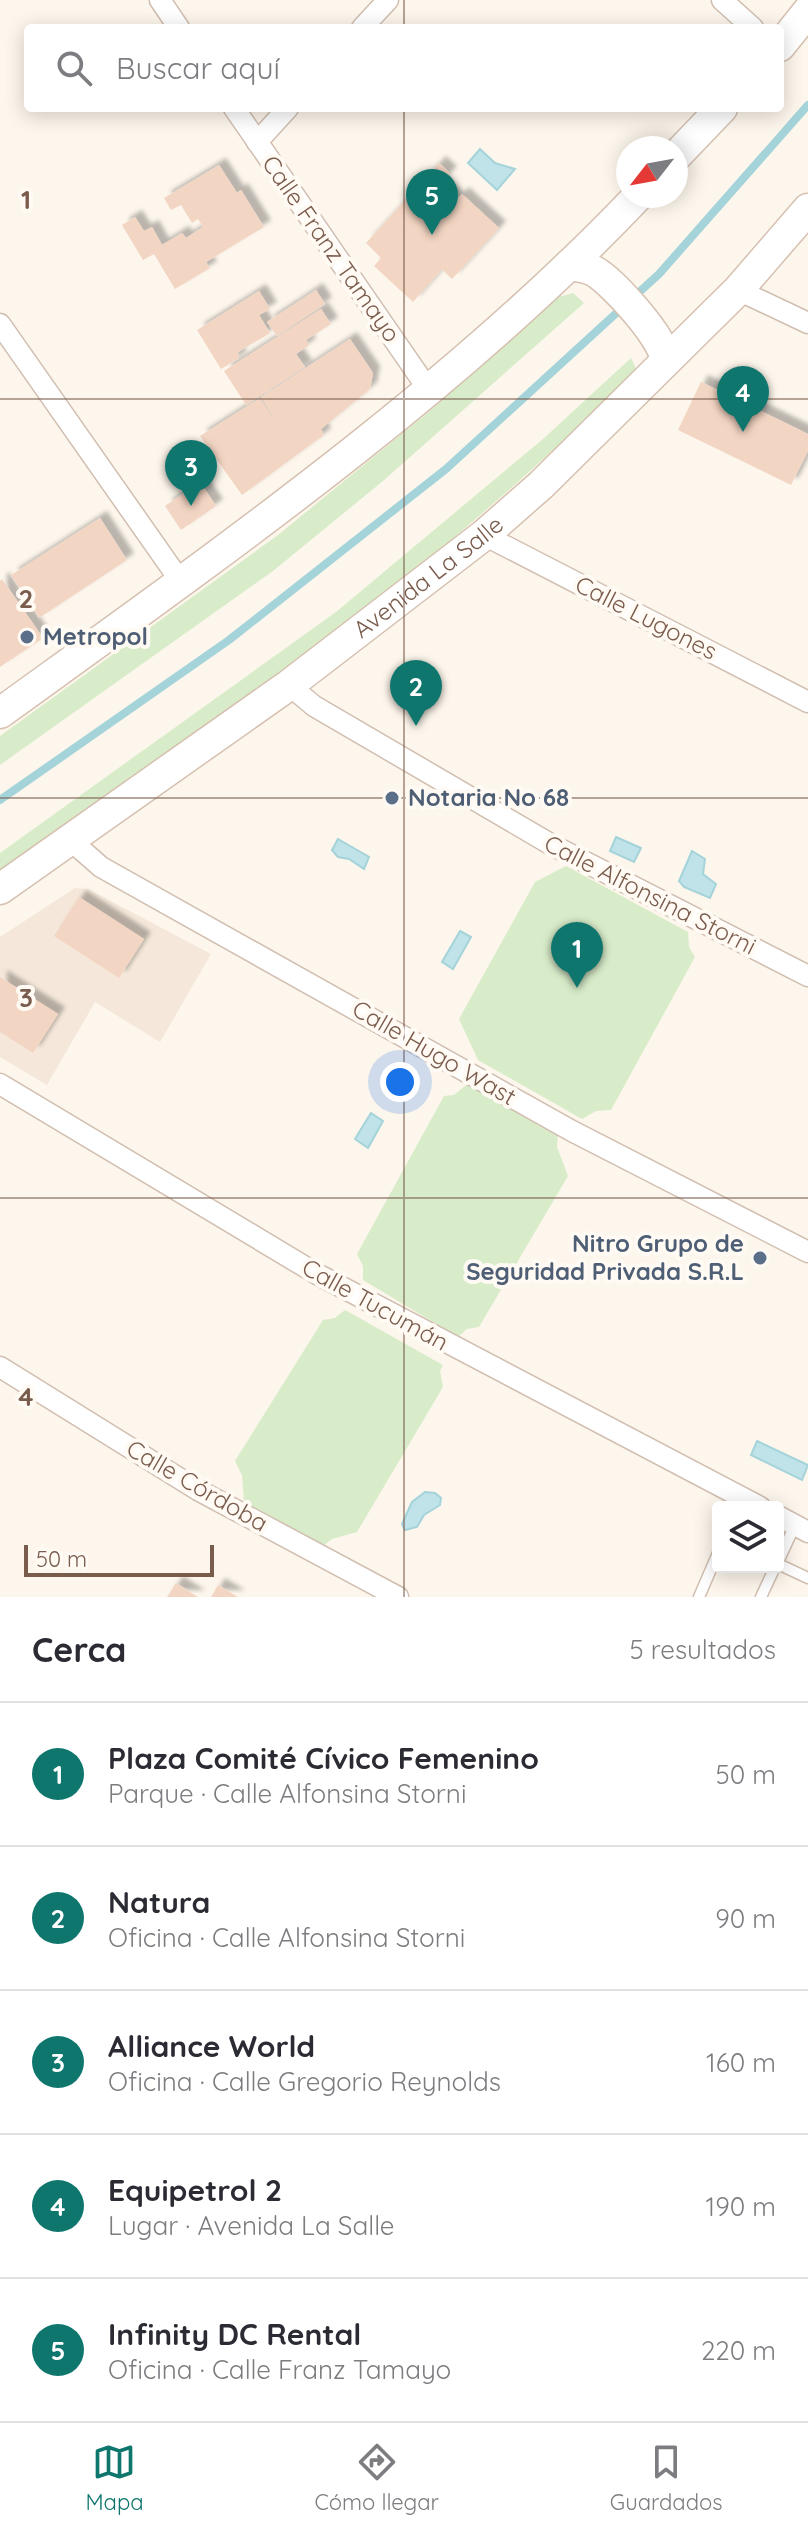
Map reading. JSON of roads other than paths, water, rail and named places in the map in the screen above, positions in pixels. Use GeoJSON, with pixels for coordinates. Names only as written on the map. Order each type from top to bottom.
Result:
{"type":"FeatureCollection","features":[{"type":"Feature","properties":{"kind":"main road"},"geometry":{"type":"LineString","coordinates":[[784,41],[808,11]]}},
{"type":"Feature","properties":{"kind":"main road"},"geometry":{"type":"LineString","coordinates":[[688,143],[718,112]]}},
{"type":"Feature","properties":{"kind":"main road"},"geometry":{"type":"LineString","coordinates":[[0,713],[181,582],[590,265],[630,208]]}},
{"type":"Feature","properties":{"kind":"main road","name":"Avenida La Salle"},"geometry":{"type":"LineString","coordinates":[[0,889],[289,685],[484,535],[541,485],[666,343],[738,290],[808,209]]}},
{"type":"Feature","properties":{"kind":"main road"},"geometry":{"type":"LineString","coordinates":[[590,265],[666,343]]}},
{"type":"Feature","properties":{"kind":"street"},"geometry":{"type":"LineString","coordinates":[[160,0],[176,24]]}},
{"type":"Feature","properties":{"kind":"street"},"geometry":{"type":"LineString","coordinates":[[366,24],[388,0]]}},
{"type":"Feature","properties":{"kind":"street"},"geometry":{"type":"LineString","coordinates":[[722,0],[749,24]]}},
{"type":"Feature","properties":{"kind":"street","name":"Calle Franz Tamayo"},"geometry":{"type":"LineString","coordinates":[[237,112],[428,389]]}},
{"type":"Feature","properties":{"kind":"street"},"geometry":{"type":"LineString","coordinates":[[257,142],[284,112]]}},
{"type":"Feature","properties":{"kind":"street"},"geometry":{"type":"LineString","coordinates":[[738,290],[808,323]]}},
{"type":"Feature","properties":{"kind":"street"},"geometry":{"type":"LineString","coordinates":[[0,324],[181,582]]}},
{"type":"Feature","properties":{"kind":"street","name":"Calle Lugones"},"geometry":{"type":"LineString","coordinates":[[484,535],[808,702]]}},
{"type":"Feature","properties":{"kind":"street","name":"Calle Alfonsina Storni"},"geometry":{"type":"LineString","coordinates":[[289,685],[314,706],[552,845],[808,976]]}},
{"type":"Feature","properties":{"kind":"street","name":"Calle Hugo Wast"},"geometry":{"type":"LineString","coordinates":[[69,839],[101,867],[572,1131],[808,1252]]}},
{"type":"Feature","properties":{"kind":"street","name":"Calle Tucumán"},"geometry":{"type":"LineString","coordinates":[[0,1084],[317,1274],[749,1501]]}},
{"type":"Feature","properties":{"kind":"street","name":"Calle Córdoba"},"geometry":{"type":"LineString","coordinates":[[0,1367],[198,1490],[398,1597]]}},
{"type":"Feature","properties":{"kind":"lane"},"geometry":{"type":"LineString","coordinates":[[784,1548],[794,1524]]}},
{"type":"Feature","properties":{"kind":"lane"},"geometry":{"type":"LineString","coordinates":[[699,1597],[712,1567]]}},
{"type":"Feature","properties":{"kind":"lane"},"geometry":{"type":"LineString","coordinates":[[784,1567],[808,1578]]}},
{"type":"Feature","properties":{"kind":"lane"},"geometry":{"type":"LineString","coordinates":[[761,1597],[773,1573]]}},
{"type":"Feature","properties":{"kind":"water"},"geometry":{"type":"Polygon","coordinates":[[[480,149],[495,163],[515,169],[497,190],[468,163],[480,149]]]}},
{"type":"Feature","properties":{"kind":"water"},"geometry":{"type":"Polygon","coordinates":[[[616,837],[641,848],[634,862],[610,851],[616,837]]]}},
{"type":"Feature","properties":{"kind":"water"},"geometry":{"type":"Polygon","coordinates":[[[338,839],[369,857],[364,869],[349,859],[338,857],[332,850],[338,839]]]}},
{"type":"Feature","properties":{"kind":"water"},"geometry":{"type":"Polygon","coordinates":[[[692,851],[705,859],[703,874],[716,884],[710,898],[684,887],[679,881],[692,851]]]}},
{"type":"Feature","properties":{"kind":"water"},"geometry":{"type":"Polygon","coordinates":[[[460,931],[471,937],[453,969],[442,962],[460,931]]]}},
{"type":"Feature","properties":{"kind":"water"},"geometry":{"type":"Polygon","coordinates":[[[371,1113],[383,1121],[368,1148],[355,1139],[371,1113]]]}},
{"type":"Feature","properties":{"kind":"water"},"geometry":{"type":"Polygon","coordinates":[[[757,1441],[808,1465],[802,1480],[751,1455],[757,1441]]]}},
{"type":"Feature","properties":{"kind":"water"},"geometry":{"type":"Polygon","coordinates":[[[425,1492],[435,1493],[441,1498],[440,1505],[424,1515],[417,1527],[405,1530],[402,1524],[412,1502],[425,1492]]]}},
{"type":"Feature","properties":{"kind":"waterway"},"geometry":{"type":"LineString","coordinates":[[0,800],[229,640],[446,469],[659,274],[808,105]]}},
{"type":"Feature","properties":{"kind":"place","name":"Infinity DC Rental"},"geometry":{"type":"Point","coordinates":[432,235]}},
{"type":"Feature","properties":{"kind":"place","name":"Equipetrol 2"},"geometry":{"type":"Point","coordinates":[743,432]}},
{"type":"Feature","properties":{"kind":"place","name":"Alliance World"},"geometry":{"type":"Point","coordinates":[191,506]}},
{"type":"Feature","properties":{"kind":"place","name":"Metropol"},"geometry":{"type":"Point","coordinates":[27,637]}},
{"type":"Feature","properties":{"kind":"place","name":"Natura"},"geometry":{"type":"Point","coordinates":[416,726]}},
{"type":"Feature","properties":{"kind":"place","name":"Notaria No 68"},"geometry":{"type":"Point","coordinates":[392,798]}},
{"type":"Feature","properties":{"kind":"place","name":"Plaza Comité Cívico Femenino"},"geometry":{"type":"Point","coordinates":[577,988]}},
{"type":"Feature","properties":{"kind":"place","name":"Nitro Grupo de Seguridad Privada S.R.L"},"geometry":{"type":"Point","coordinates":[760,1258]}}]}
